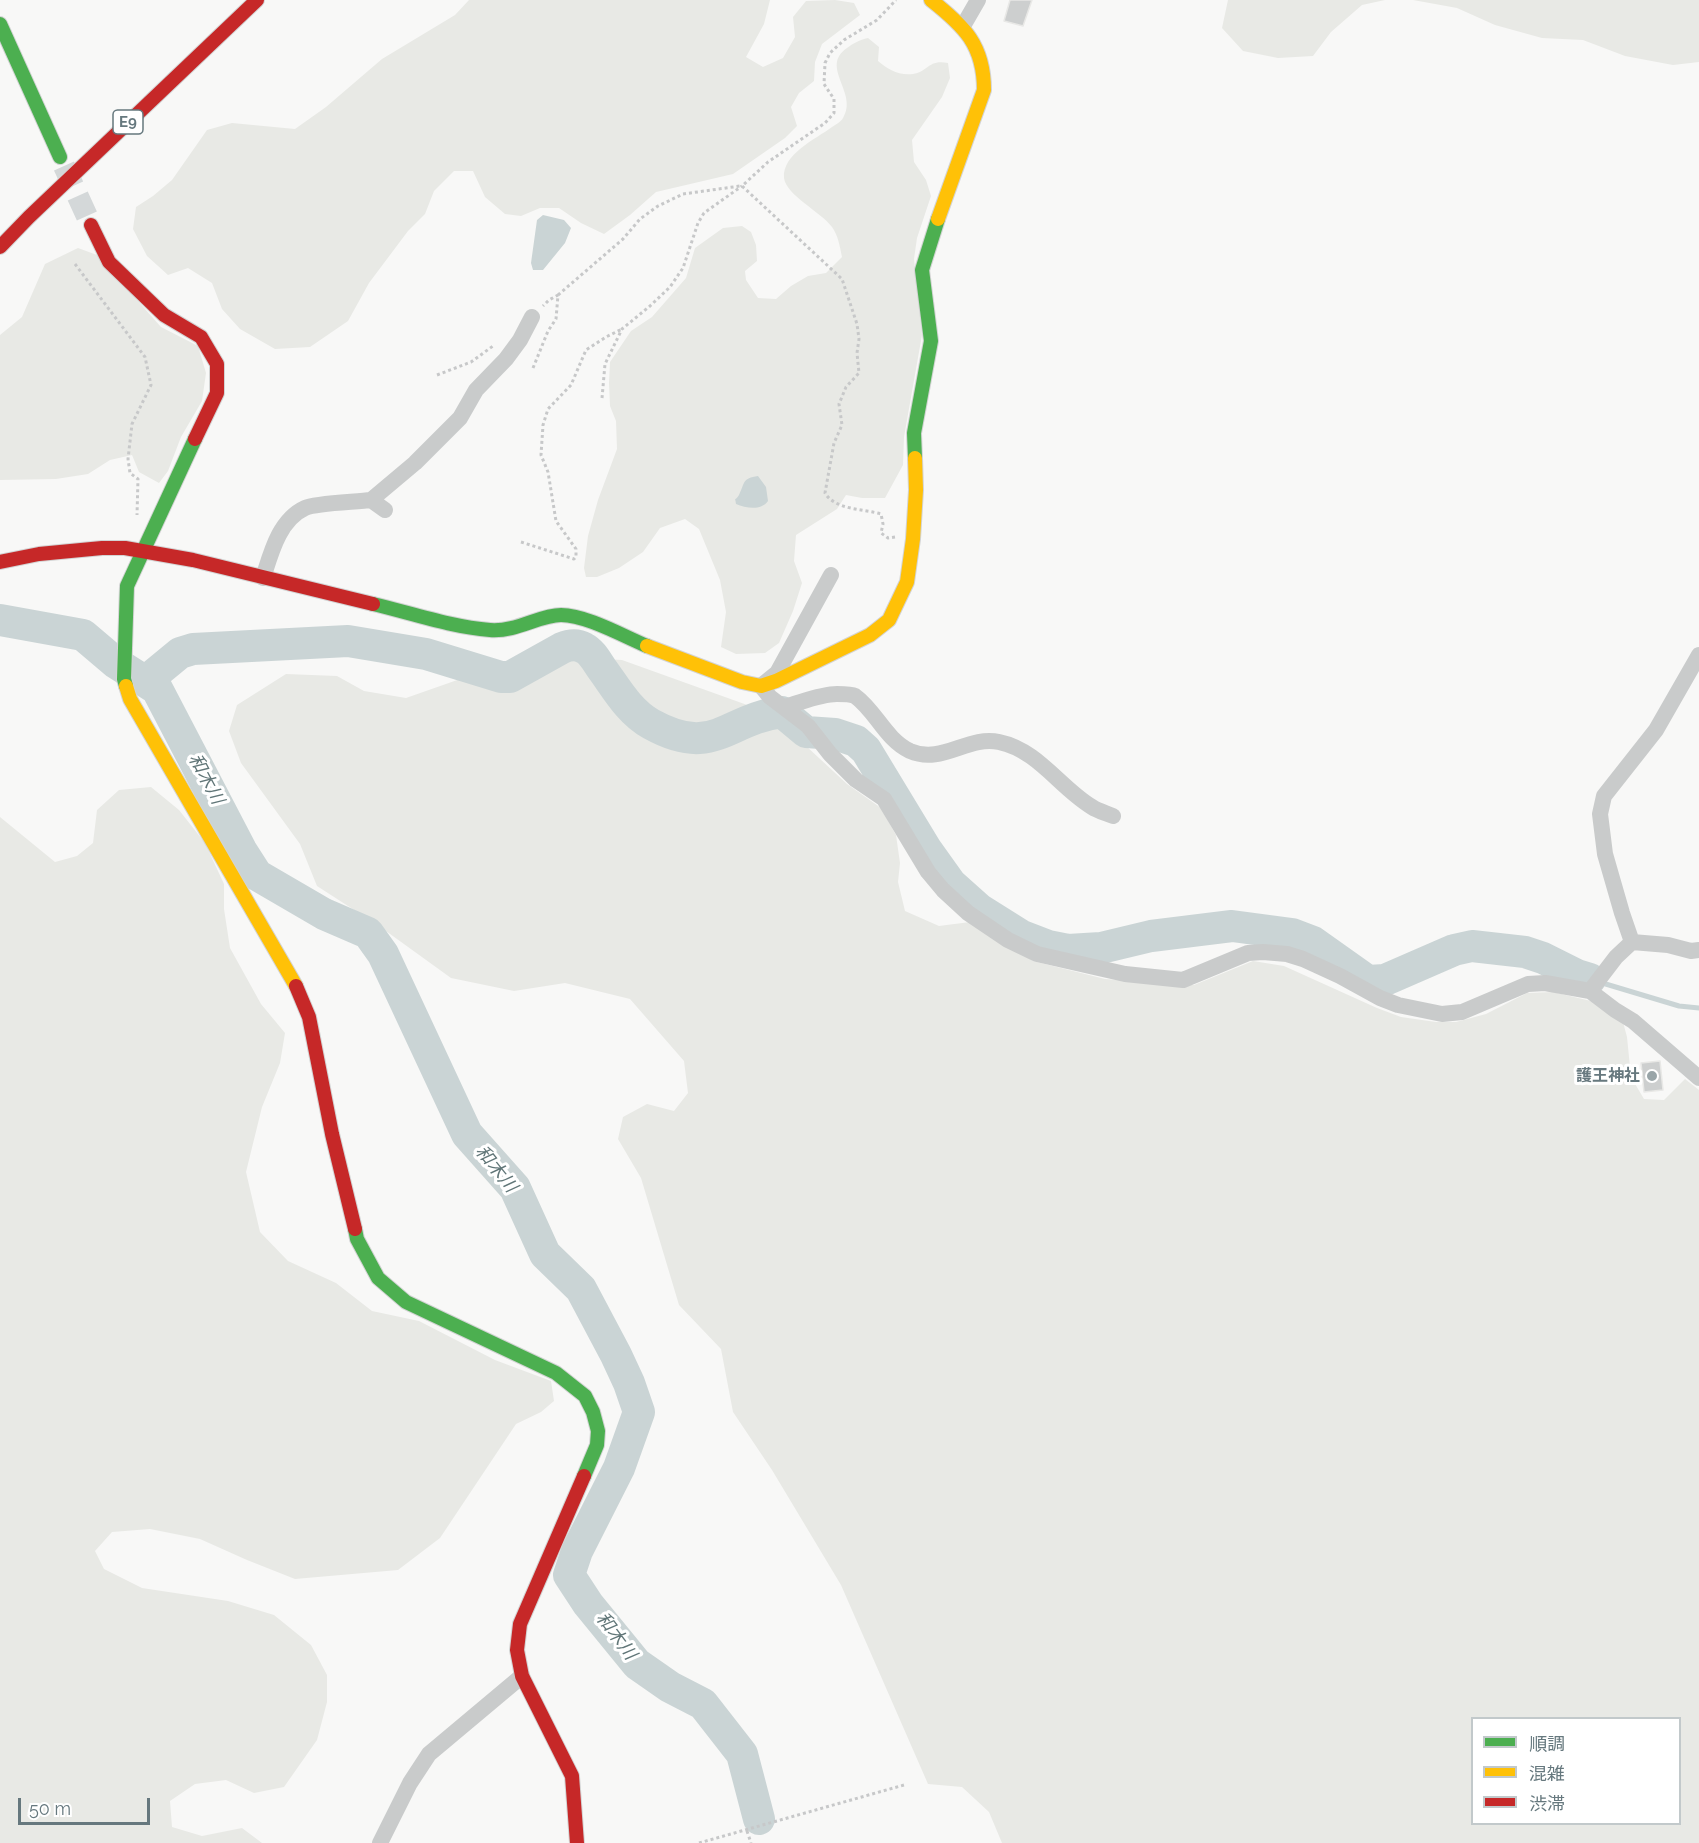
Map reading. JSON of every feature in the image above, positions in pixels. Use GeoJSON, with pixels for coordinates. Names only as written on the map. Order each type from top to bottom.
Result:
{"type":"FeatureCollection","features":[{"type":"Feature","properties":{"kind":"main road","name":"E9"},"geometry":{"type":"LineString","coordinates":[[0,247],[257,0]]}},
{"type":"Feature","properties":{"kind":"main road"},"geometry":{"type":"LineString","coordinates":[[0,562],[39,554],[125,548],[193,560],[471,628],[510,629],[559,615],[569,615],[742,682],[761,686],[776,681],[870,635],[889,620],[907,582],[916,490],[914,433],[931,341],[922,270],[947,189],[984,90],[985,76],[981,59],[963,26],[931,0]]}},
{"type":"Feature","properties":{"kind":"main road"},"geometry":{"type":"LineString","coordinates":[[0,24],[60,157]]}},
{"type":"Feature","properties":{"kind":"main road"},"geometry":{"type":"LineString","coordinates":[[91,225],[109,262],[164,315],[201,337],[217,364],[217,393],[127,586],[124,679],[130,699],[174,772],[208,837],[302,999],[309,1017],[332,1134],[357,1239],[378,1278],[406,1302],[555,1373],[585,1396],[593,1412],[598,1431],[597,1445],[520,1624],[517,1650],[522,1676],[536,1698],[572,1776],[577,1843]]}},
{"type":"Feature","properties":{"kind":"street"},"geometry":{"type":"LineString","coordinates":[[963,26],[978,0]]}},
{"type":"Feature","properties":{"kind":"street"},"geometry":{"type":"LineString","coordinates":[[263,578],[272,550],[285,525],[294,515],[307,507],[371,500],[415,464],[460,418],[476,390],[506,359],[520,340],[532,317]]}},
{"type":"Feature","properties":{"kind":"street"},"geometry":{"type":"LineString","coordinates":[[371,500],[385,510]]}},
{"type":"Feature","properties":{"kind":"street"},"geometry":{"type":"LineString","coordinates":[[831,574],[777,673],[761,686],[770,697],[808,726],[856,780],[884,799],[928,872],[943,890],[978,920],[1008,940],[1037,954],[1125,974],[1183,980],[1248,953],[1287,954],[1303,959],[1398,1005],[1442,1014],[1462,1012],[1528,984],[1545,982],[1595,985],[1615,1010],[1633,1021],[1699,1078]]}},
{"type":"Feature","properties":{"kind":"street"},"geometry":{"type":"LineString","coordinates":[[1632,942],[1605,854],[1600,814],[1604,796],[1620,773],[1652,736],[1699,655]]}},
{"type":"Feature","properties":{"kind":"street"},"geometry":{"type":"LineString","coordinates":[[784,707],[835,693],[853,695],[864,705],[884,731],[908,750],[924,756],[945,753],[982,740],[999,742],[1017,748],[1038,762],[1076,796],[1093,808],[1113,816]]}},
{"type":"Feature","properties":{"kind":"street"},"geometry":{"type":"LineString","coordinates":[[1595,985],[1616,957],[1632,942],[1668,945],[1691,951],[1699,950]]}},
{"type":"Feature","properties":{"kind":"street"},"geometry":{"type":"LineString","coordinates":[[380,1843],[410,1783],[429,1754],[522,1676]]}},
{"type":"Feature","properties":{"kind":"path"},"geometry":{"type":"LineString","coordinates":[[521,542],[574,559],[576,557],[576,549],[556,521],[548,472],[541,455],[543,425],[548,409],[571,385],[586,350],[622,329],[650,306],[676,277],[683,268],[698,223],[704,213],[742,186],[768,162],[825,123],[834,113],[834,99],[824,84],[825,63],[830,52],[844,40],[877,20],[896,0]]}},
{"type":"Feature","properties":{"kind":"path"},"geometry":{"type":"LineString","coordinates":[[558,295],[623,239],[640,219],[658,206],[683,194],[742,186]]}},
{"type":"Feature","properties":{"kind":"path"},"geometry":{"type":"LineString","coordinates":[[742,186],[842,279],[857,324],[859,339],[856,353],[859,373],[846,387],[839,404],[842,424],[834,443],[825,493],[828,498],[844,507],[881,513],[883,536],[913,539]]}},
{"type":"Feature","properties":{"kind":"path"},"geometry":{"type":"LineString","coordinates":[[75,264],[145,357],[151,385],[132,424],[128,459],[130,473],[138,479],[136,522]]}},
{"type":"Feature","properties":{"kind":"path"},"geometry":{"type":"LineString","coordinates":[[603,398],[605,364],[622,329]]}},
{"type":"Feature","properties":{"kind":"path"},"geometry":{"type":"LineString","coordinates":[[437,375],[471,362],[496,344]]}},
{"type":"Feature","properties":{"kind":"path"},"geometry":{"type":"LineString","coordinates":[[699,1843],[904,1785]]}},
{"type":"Feature","properties":{"kind":"path"},"geometry":{"type":"LineString","coordinates":[[747,1831],[751,1843]]}},
{"type":"Feature","properties":{"kind":"shaded area"},"geometry":{"type":"Polygon","coordinates":[[[469,0],[770,0],[764,24],[746,57],[763,67],[783,58],[795,37],[793,17],[806,1],[835,0],[854,3],[860,15],[822,44],[815,62],[814,81],[799,93],[791,107],[797,126],[785,138],[733,174],[656,192],[604,234],[581,223],[559,208],[540,208],[521,216],[505,214],[485,197],[473,171],[454,171],[434,191],[425,214],[408,231],[369,283],[348,321],[310,347],[275,349],[240,329],[222,309],[212,283],[188,268],[168,275],[147,256],[133,229],[136,207],[172,180],[207,130],[232,123],[295,129],[326,107],[382,59],[455,15],[469,0]]]}},
{"type":"Feature","properties":{"kind":"shaded area"},"geometry":{"type":"Polygon","coordinates":[[[1228,0],[1385,0],[1362,5],[1331,32],[1313,56],[1278,58],[1243,51],[1222,28],[1228,0]]]}},
{"type":"Feature","properties":{"kind":"shaded area"},"geometry":{"type":"Polygon","coordinates":[[[1413,0],[1699,0],[1699,62],[1673,65],[1625,56],[1583,40],[1542,38],[1495,25],[1457,8],[1413,0]]]}},
{"type":"Feature","properties":{"kind":"shaded area"},"geometry":{"type":"Polygon","coordinates":[[[868,38],[879,47],[878,61],[885,67],[903,74],[913,74],[932,64],[948,63],[950,78],[942,97],[912,140],[914,162],[926,180],[931,196],[917,238],[914,259],[922,335],[904,437],[903,465],[885,498],[846,495],[837,509],[796,535],[794,561],[802,583],[779,643],[765,653],[736,654],[721,647],[726,612],[720,580],[699,529],[685,519],[660,528],[643,552],[619,568],[597,577],[586,577],[584,568],[588,536],[598,500],[617,449],[616,421],[610,406],[610,362],[631,331],[652,317],[686,278],[695,248],[723,228],[742,226],[751,232],[756,245],[757,261],[745,271],[746,280],[758,298],[776,299],[791,286],[808,276],[826,273],[842,257],[832,227],[791,191],[784,178],[785,169],[794,154],[843,118],[847,109],[838,72],[839,55],[857,42],[868,38]]]}},
{"type":"Feature","properties":{"kind":"shaded area"},"geometry":{"type":"Polygon","coordinates":[[[543,215],[564,220],[571,228],[565,243],[543,270],[533,270],[531,263],[537,220],[543,215]]]}},
{"type":"Feature","properties":{"kind":"shaded area"},"geometry":{"type":"Polygon","coordinates":[[[78,248],[97,255],[161,327],[198,346],[206,373],[202,401],[181,437],[168,471],[159,483],[139,472],[132,455],[110,460],[88,474],[56,479],[0,480],[0,335],[22,317],[45,264],[78,248]]]}},
{"type":"Feature","properties":{"kind":"shaded area"},"geometry":{"type":"Polygon","coordinates":[[[758,476],[766,487],[768,501],[757,507],[736,504],[735,499],[745,482],[749,478],[758,476]]]}},
{"type":"Feature","properties":{"kind":"shaded area"},"geometry":{"type":"Polygon","coordinates":[[[568,657],[622,660],[750,706],[805,745],[847,784],[881,808],[896,835],[900,863],[898,882],[905,911],[939,926],[970,922],[1033,961],[1105,979],[1194,985],[1253,961],[1284,966],[1401,1017],[1436,1022],[1456,1022],[1486,1014],[1527,993],[1553,992],[1591,1001],[1623,1022],[1631,1077],[1644,1099],[1664,1100],[1685,1079],[1699,1090],[1699,1843],[1002,1843],[989,1812],[962,1787],[928,1784],[841,1585],[772,1470],[733,1412],[721,1349],[679,1305],[641,1178],[618,1139],[623,1117],[647,1104],[674,1111],[688,1093],[684,1061],[630,999],[565,983],[514,991],[451,978],[379,926],[317,886],[300,844],[241,763],[229,731],[237,705],[286,674],[337,676],[364,691],[406,698],[463,678],[568,657]]]}},
{"type":"Feature","properties":{"kind":"shaded area"},"geometry":{"type":"Polygon","coordinates":[[[151,787],[179,810],[205,843],[224,884],[224,909],[230,948],[261,1004],[285,1033],[280,1063],[262,1107],[246,1172],[260,1232],[288,1261],[336,1283],[372,1311],[419,1321],[495,1360],[551,1381],[554,1401],[541,1412],[516,1424],[440,1538],[398,1570],[295,1579],[200,1539],[150,1529],[112,1532],[95,1551],[104,1569],[142,1588],[228,1601],[274,1615],[311,1645],[327,1675],[327,1702],[317,1740],[284,1787],[254,1793],[226,1780],[195,1784],[170,1801],[172,1827],[202,1836],[242,1828],[262,1843],[0,1843],[0,817],[55,862],[77,856],[93,843],[97,810],[119,790],[151,787]]]}},
{"type":"Feature","properties":{"kind":"building"},"geometry":{"type":"Polygon","coordinates":[[[1010,0],[1032,0],[1023,26],[1004,21],[1010,0]]]}},
{"type":"Feature","properties":{"kind":"building","name":"護王神社"},"geometry":{"type":"Polygon","coordinates":[[[1660,1061],[1663,1090],[1644,1092],[1641,1063],[1660,1061]]]}},
{"type":"Feature","properties":{"kind":"waterway","name":"和木川"},"geometry":{"type":"LineString","coordinates":[[0,620],[83,635],[116,663],[157,689],[241,850],[257,875],[324,914],[368,933],[383,954],[467,1134],[515,1188],[545,1254],[581,1289],[616,1355],[639,1412],[619,1468],[577,1551],[569,1575],[588,1604],[637,1664],[670,1687],[703,1704],[742,1754],[759,1819]]}},
{"type":"Feature","properties":{"kind":"waterway"},"geometry":{"type":"LineString","coordinates":[[146,681],[180,653],[193,649],[348,641],[426,654],[501,677],[510,677],[562,648],[579,646],[592,655],[636,713],[651,724],[672,734],[690,738],[705,737],[719,734],[763,716],[782,712],[806,732],[835,734],[856,741],[866,750],[926,849],[951,884],[979,909],[1022,936],[1048,946],[1068,950],[1101,948],[1151,936],[1232,926],[1292,934],[1313,942],[1368,981],[1385,980],[1454,950],[1472,946],[1525,952],[1590,979]]}},
{"type":"Feature","properties":{"kind":"waterway"},"geometry":{"type":"LineString","coordinates":[[1599,982],[1679,1006],[1699,1008]]}},
{"type":"Feature","properties":{"kind":"tunnel"},"geometry":{"type":"LineString","coordinates":[[64,166],[91,225]]}},
{"type":"Feature","properties":{"kind":"traffic: fast"},"geometry":{"type":"LineString","coordinates":[[0,24],[60,157]]}},
{"type":"Feature","properties":{"kind":"traffic: fast"},"geometry":{"type":"LineString","coordinates":[[915,458],[914,433],[931,341],[922,270],[938,219]]}},
{"type":"Feature","properties":{"kind":"traffic: fast"},"geometry":{"type":"LineString","coordinates":[[126,686],[124,679],[127,586],[195,439]]}},
{"type":"Feature","properties":{"kind":"traffic: fast"},"geometry":{"type":"LineString","coordinates":[[373,604],[446,623],[490,630],[500,630],[553,616],[571,616],[593,622],[647,646]]}},
{"type":"Feature","properties":{"kind":"traffic: fast"},"geometry":{"type":"LineString","coordinates":[[355,1229],[357,1239],[378,1278],[406,1302],[556,1373],[585,1396],[593,1412],[598,1431],[597,1445],[584,1476]]}},
{"type":"Feature","properties":{"kind":"traffic: slow"},"geometry":{"type":"LineString","coordinates":[[931,0],[970,38],[980,61],[984,90],[938,219]]}},
{"type":"Feature","properties":{"kind":"traffic: slow"},"geometry":{"type":"LineString","coordinates":[[647,646],[742,682],[761,686],[776,681],[870,635],[889,620],[907,582],[913,539],[915,458]]}},
{"type":"Feature","properties":{"kind":"traffic: slow"},"geometry":{"type":"LineString","coordinates":[[126,686],[130,699],[296,986]]}},
{"type":"Feature","properties":{"kind":"traffic: jam"},"geometry":{"type":"LineString","coordinates":[[0,247],[257,0]]}},
{"type":"Feature","properties":{"kind":"traffic: jam"},"geometry":{"type":"LineString","coordinates":[[91,225],[109,262],[164,315],[201,337],[217,364],[217,393],[195,439]]}},
{"type":"Feature","properties":{"kind":"traffic: jam"},"geometry":{"type":"LineString","coordinates":[[0,562],[39,554],[125,548],[193,560],[373,604]]}},
{"type":"Feature","properties":{"kind":"traffic: jam"},"geometry":{"type":"LineString","coordinates":[[296,986],[309,1017],[332,1134],[355,1229]]}},
{"type":"Feature","properties":{"kind":"traffic: jam"},"geometry":{"type":"LineString","coordinates":[[577,1843],[572,1776],[522,1676],[517,1650],[520,1624],[584,1476]]}},
{"type":"Feature","properties":{"kind":"place","name":"護王神社"},"geometry":{"type":"Point","coordinates":[1652,1076]}}]}
